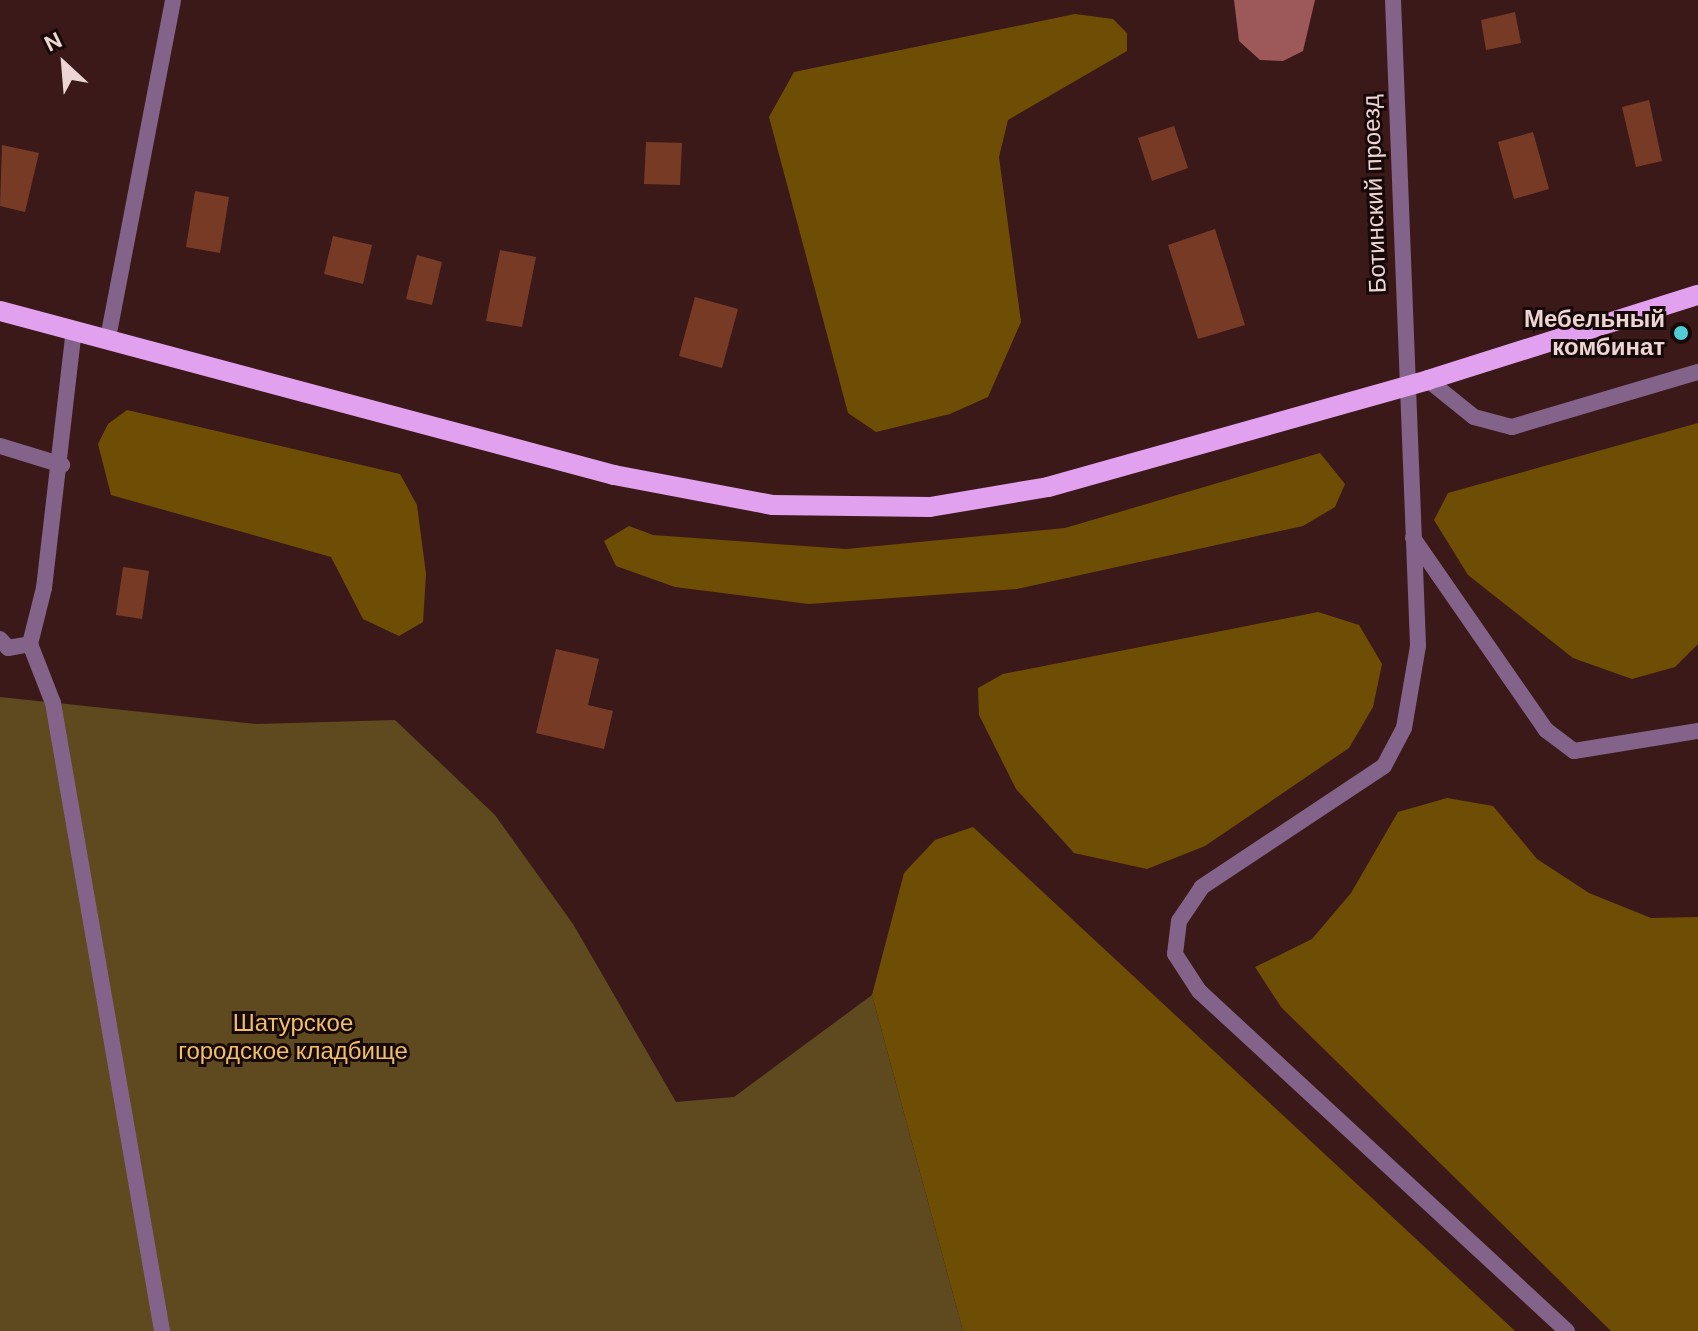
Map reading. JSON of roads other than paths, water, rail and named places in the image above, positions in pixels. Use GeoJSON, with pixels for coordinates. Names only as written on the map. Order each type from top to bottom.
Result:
{"type":"FeatureCollection","features":[{"type":"Feature","properties":{"kind":"main road"},"geometry":{"type":"LineString","coordinates":[[0,311],[614,475],[773,505],[930,507],[1048,487],[1428,380],[1698,295]]}},
{"type":"Feature","properties":{"kind":"street"},"geometry":{"type":"LineString","coordinates":[[108,338],[173,0]]}},
{"type":"Feature","properties":{"kind":"street","name":"Ботинский проезд"},"geometry":{"type":"LineString","coordinates":[[1393,0],[1404,386],[1418,646],[1404,728],[1384,766],[1202,887],[1179,921],[1175,954],[1199,991],[1567,1331]]}},
{"type":"Feature","properties":{"kind":"street"},"geometry":{"type":"LineString","coordinates":[[74,330],[62,465],[30,644],[53,703],[162,1331]]}},
{"type":"Feature","properties":{"kind":"street"},"geometry":{"type":"LineString","coordinates":[[1428,380],[1474,417],[1512,427],[1698,372]]}},
{"type":"Feature","properties":{"kind":"street"},"geometry":{"type":"LineString","coordinates":[[0,446],[62,465]]}},
{"type":"Feature","properties":{"kind":"street"},"geometry":{"type":"LineString","coordinates":[[1412,537],[1546,730],[1574,751],[1698,731]]}},
{"type":"Feature","properties":{"kind":"street"},"geometry":{"type":"LineString","coordinates":[[0,639],[8,648],[30,644]]}},
{"type":"Feature","properties":{"kind":"place","name":"Мебельный комбинат"},"geometry":{"type":"Point","coordinates":[1681,333]}},
{"type":"Feature","properties":{"kind":"park label","name":"Шатурское городское кладбище"},"geometry":{"type":"Point","coordinates":[293,1037]}}]}
